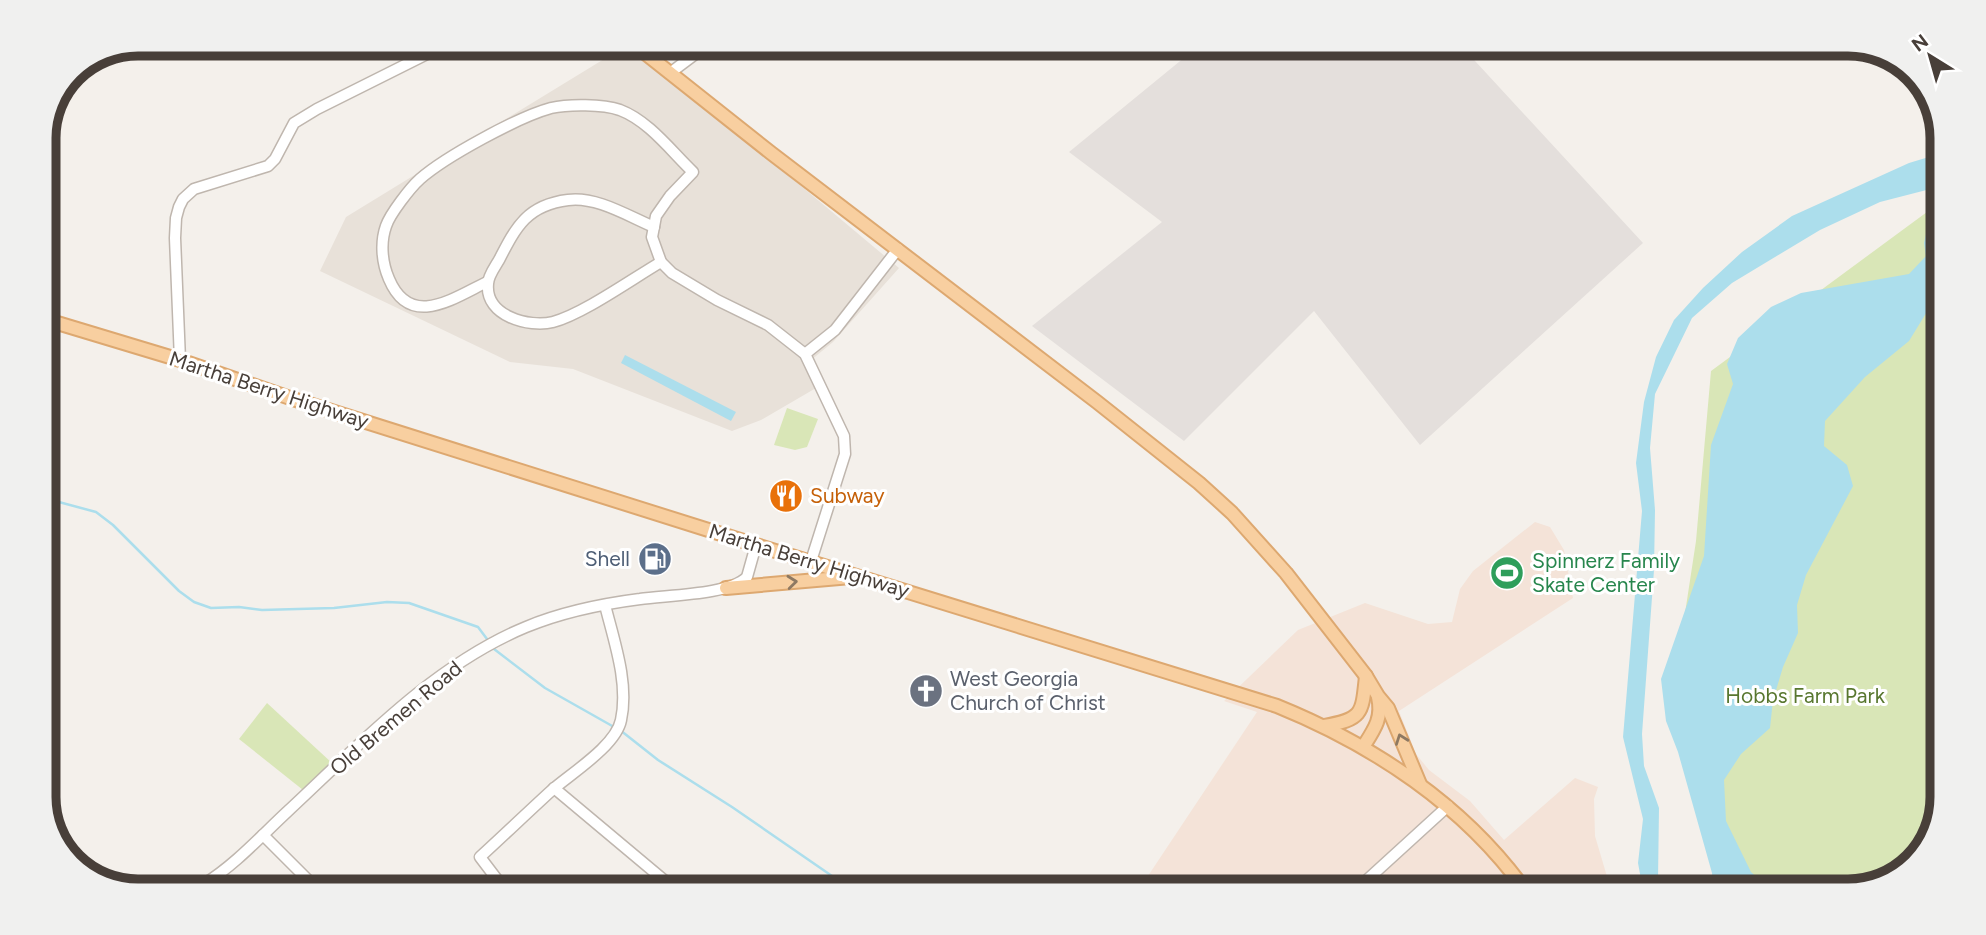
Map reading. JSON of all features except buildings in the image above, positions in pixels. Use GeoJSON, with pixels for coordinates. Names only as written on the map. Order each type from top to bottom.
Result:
{"type":"FeatureCollection","features":[{"type":"Feature","properties":{"kind":"main road"},"geometry":{"type":"LineString","coordinates":[[649,56],[1199,483],[1232,513],[1286,573],[1366,676],[1420,785]]}},
{"type":"Feature","properties":{"kind":"main road","name":"Martha Berry Highway"},"geometry":{"type":"LineString","coordinates":[[56,323],[756,545],[1252,698],[1324,726],[1363,747],[1420,785],[1448,806],[1487,844],[1516,879]]}},
{"type":"Feature","properties":{"kind":"main road"},"geometry":{"type":"LineString","coordinates":[[726,588],[857,576]]}},
{"type":"Feature","properties":{"kind":"main road"},"geometry":{"type":"LineString","coordinates":[[1324,726],[1348,721],[1358,714],[1363,704],[1366,676]]}},
{"type":"Feature","properties":{"kind":"main road"},"geometry":{"type":"LineString","coordinates":[[1363,747],[1384,711]]}},
{"type":"Feature","properties":{"kind":"street"},"geometry":{"type":"LineString","coordinates":[[180,360],[175,238],[176,218],[183,199],[194,189],[268,166],[275,159],[294,123],[423,56]]}},
{"type":"Feature","properties":{"kind":"street"},"geometry":{"type":"LineString","coordinates":[[670,73],[693,56]]}},
{"type":"Feature","properties":{"kind":"street"},"geometry":{"type":"LineString","coordinates":[[654,227],[590,201],[569,200],[547,205],[517,225],[487,282],[439,305],[419,308],[403,301],[384,267],[386,226],[418,181],[527,116],[554,107],[578,105],[619,110],[640,121],[693,172],[670,196],[656,216],[654,227],[652,237],[661,262],[672,273],[717,300],[768,325],[805,354],[844,436],[845,454],[811,561]]}},
{"type":"Feature","properties":{"kind":"street"},"geometry":{"type":"LineString","coordinates":[[805,354],[835,330],[898,249]]}},
{"type":"Feature","properties":{"kind":"street"},"geometry":{"type":"LineString","coordinates":[[487,282],[495,305],[507,316],[538,324],[553,322],[575,313],[661,262]]}},
{"type":"Feature","properties":{"kind":"street"},"geometry":{"type":"LineString","coordinates":[[726,588],[747,577],[756,545]]}},
{"type":"Feature","properties":{"kind":"street","name":"Old Bremen Road"},"geometry":{"type":"LineString","coordinates":[[210,879],[263,835],[398,711],[480,650],[527,626],[554,616],[605,605],[726,588]]}},
{"type":"Feature","properties":{"kind":"street"},"geometry":{"type":"LineString","coordinates":[[497,879],[480,857],[554,788],[601,751],[621,723],[624,700],[622,678],[605,605]]}},
{"type":"Feature","properties":{"kind":"street"},"geometry":{"type":"LineString","coordinates":[[554,788],[663,879]]}},
{"type":"Feature","properties":{"kind":"street"},"geometry":{"type":"LineString","coordinates":[[1368,879],[1448,806]]}},
{"type":"Feature","properties":{"kind":"street"},"geometry":{"type":"LineString","coordinates":[[263,835],[307,879]]}},
{"type":"Feature","properties":{"kind":"shaded area"},"geometry":{"type":"Polygon","coordinates":[[[609,56],[639,56],[727,124],[899,268],[833,342],[805,365],[816,388],[761,420],[732,431],[573,369],[510,362],[320,271],[346,217],[609,56]]]}},
{"type":"Feature","properties":{"kind":"shaded area"},"geometry":{"type":"Polygon","coordinates":[[[1186,56],[1470,56],[1643,243],[1420,445],[1314,311],[1184,441],[1032,326],[1162,222],[1069,152],[1186,56]]]}},
{"type":"Feature","properties":{"kind":"shaded area"},"geometry":{"type":"Polygon","coordinates":[[[1535,522],[1550,527],[1564,550],[1573,598],[1399,711],[1416,754],[1429,770],[1470,801],[1504,840],[1575,778],[1598,787],[1594,799],[1595,836],[1608,879],[1146,879],[1257,712],[1224,701],[1298,630],[1365,603],[1428,624],[1452,622],[1460,589],[1473,571],[1535,522]]]}},
{"type":"Feature","properties":{"kind":"green space","name":"Hobbs Farm Park"},"geometry":{"type":"Polygon","coordinates":[[[1927,212],[1930,214],[1930,797],[1924,828],[1910,851],[1884,871],[1869,876],[1848,879],[1718,879],[1671,705],[1696,541],[1711,371],[1927,212]]]}},
{"type":"Feature","properties":{"kind":"green space"},"geometry":{"type":"Polygon","coordinates":[[[787,408],[818,419],[807,447],[795,450],[774,445],[787,408]]]}},
{"type":"Feature","properties":{"kind":"green space"},"geometry":{"type":"Polygon","coordinates":[[[267,703],[332,763],[303,790],[239,739],[267,703]]]}},
{"type":"Feature","properties":{"kind":"water"},"geometry":{"type":"Polygon","coordinates":[[[1930,157],[1930,189],[1880,202],[1820,230],[1732,283],[1692,318],[1655,394],[1650,448],[1655,510],[1654,570],[1642,734],[1644,766],[1659,808],[1658,879],[1641,879],[1638,863],[1643,819],[1623,737],[1642,511],[1636,463],[1644,402],[1656,357],[1674,320],[1703,288],[1742,252],[1792,216],[1909,163],[1930,157]]]}},
{"type":"Feature","properties":{"kind":"water"},"geometry":{"type":"Polygon","coordinates":[[[1930,229],[1930,309],[1909,341],[1865,377],[1825,421],[1824,446],[1847,465],[1853,486],[1806,575],[1797,605],[1798,633],[1783,667],[1773,700],[1770,728],[1741,754],[1724,780],[1726,821],[1751,872],[1759,879],[1713,879],[1678,752],[1666,721],[1661,679],[1704,556],[1711,445],[1733,384],[1727,364],[1738,338],[1771,307],[1801,293],[1909,274],[1926,256],[1924,243],[1927,230],[1930,229]]]}},
{"type":"Feature","properties":{"kind":"water"},"geometry":{"type":"Polygon","coordinates":[[[625,355],[736,412],[731,421],[621,363],[625,355]]]}},
{"type":"Feature","properties":{"kind":"waterway"},"geometry":{"type":"LineString","coordinates":[[56,501],[96,512],[113,525],[179,591],[194,602],[211,608],[262,610],[409,603],[478,627],[487,639]]}},
{"type":"Feature","properties":{"kind":"waterway"},"geometry":{"type":"LineString","coordinates":[[494,649],[545,688],[614,727]]}},
{"type":"Feature","properties":{"kind":"waterway"},"geometry":{"type":"LineString","coordinates":[[620,730],[658,760],[836,879]]}},
{"type":"Feature","properties":{"kind":"place","name":"Subway"},"geometry":{"type":"Point","coordinates":[786,496]}},
{"type":"Feature","properties":{"kind":"place","name":"Shell"},"geometry":{"type":"Point","coordinates":[655,559]}},
{"type":"Feature","properties":{"kind":"place","name":"Spinnerz Family Skate Center"},"geometry":{"type":"Point","coordinates":[1507,573]}},
{"type":"Feature","properties":{"kind":"place","name":"West Georgia Church of Christ"},"geometry":{"type":"Point","coordinates":[926,691]}}]}
